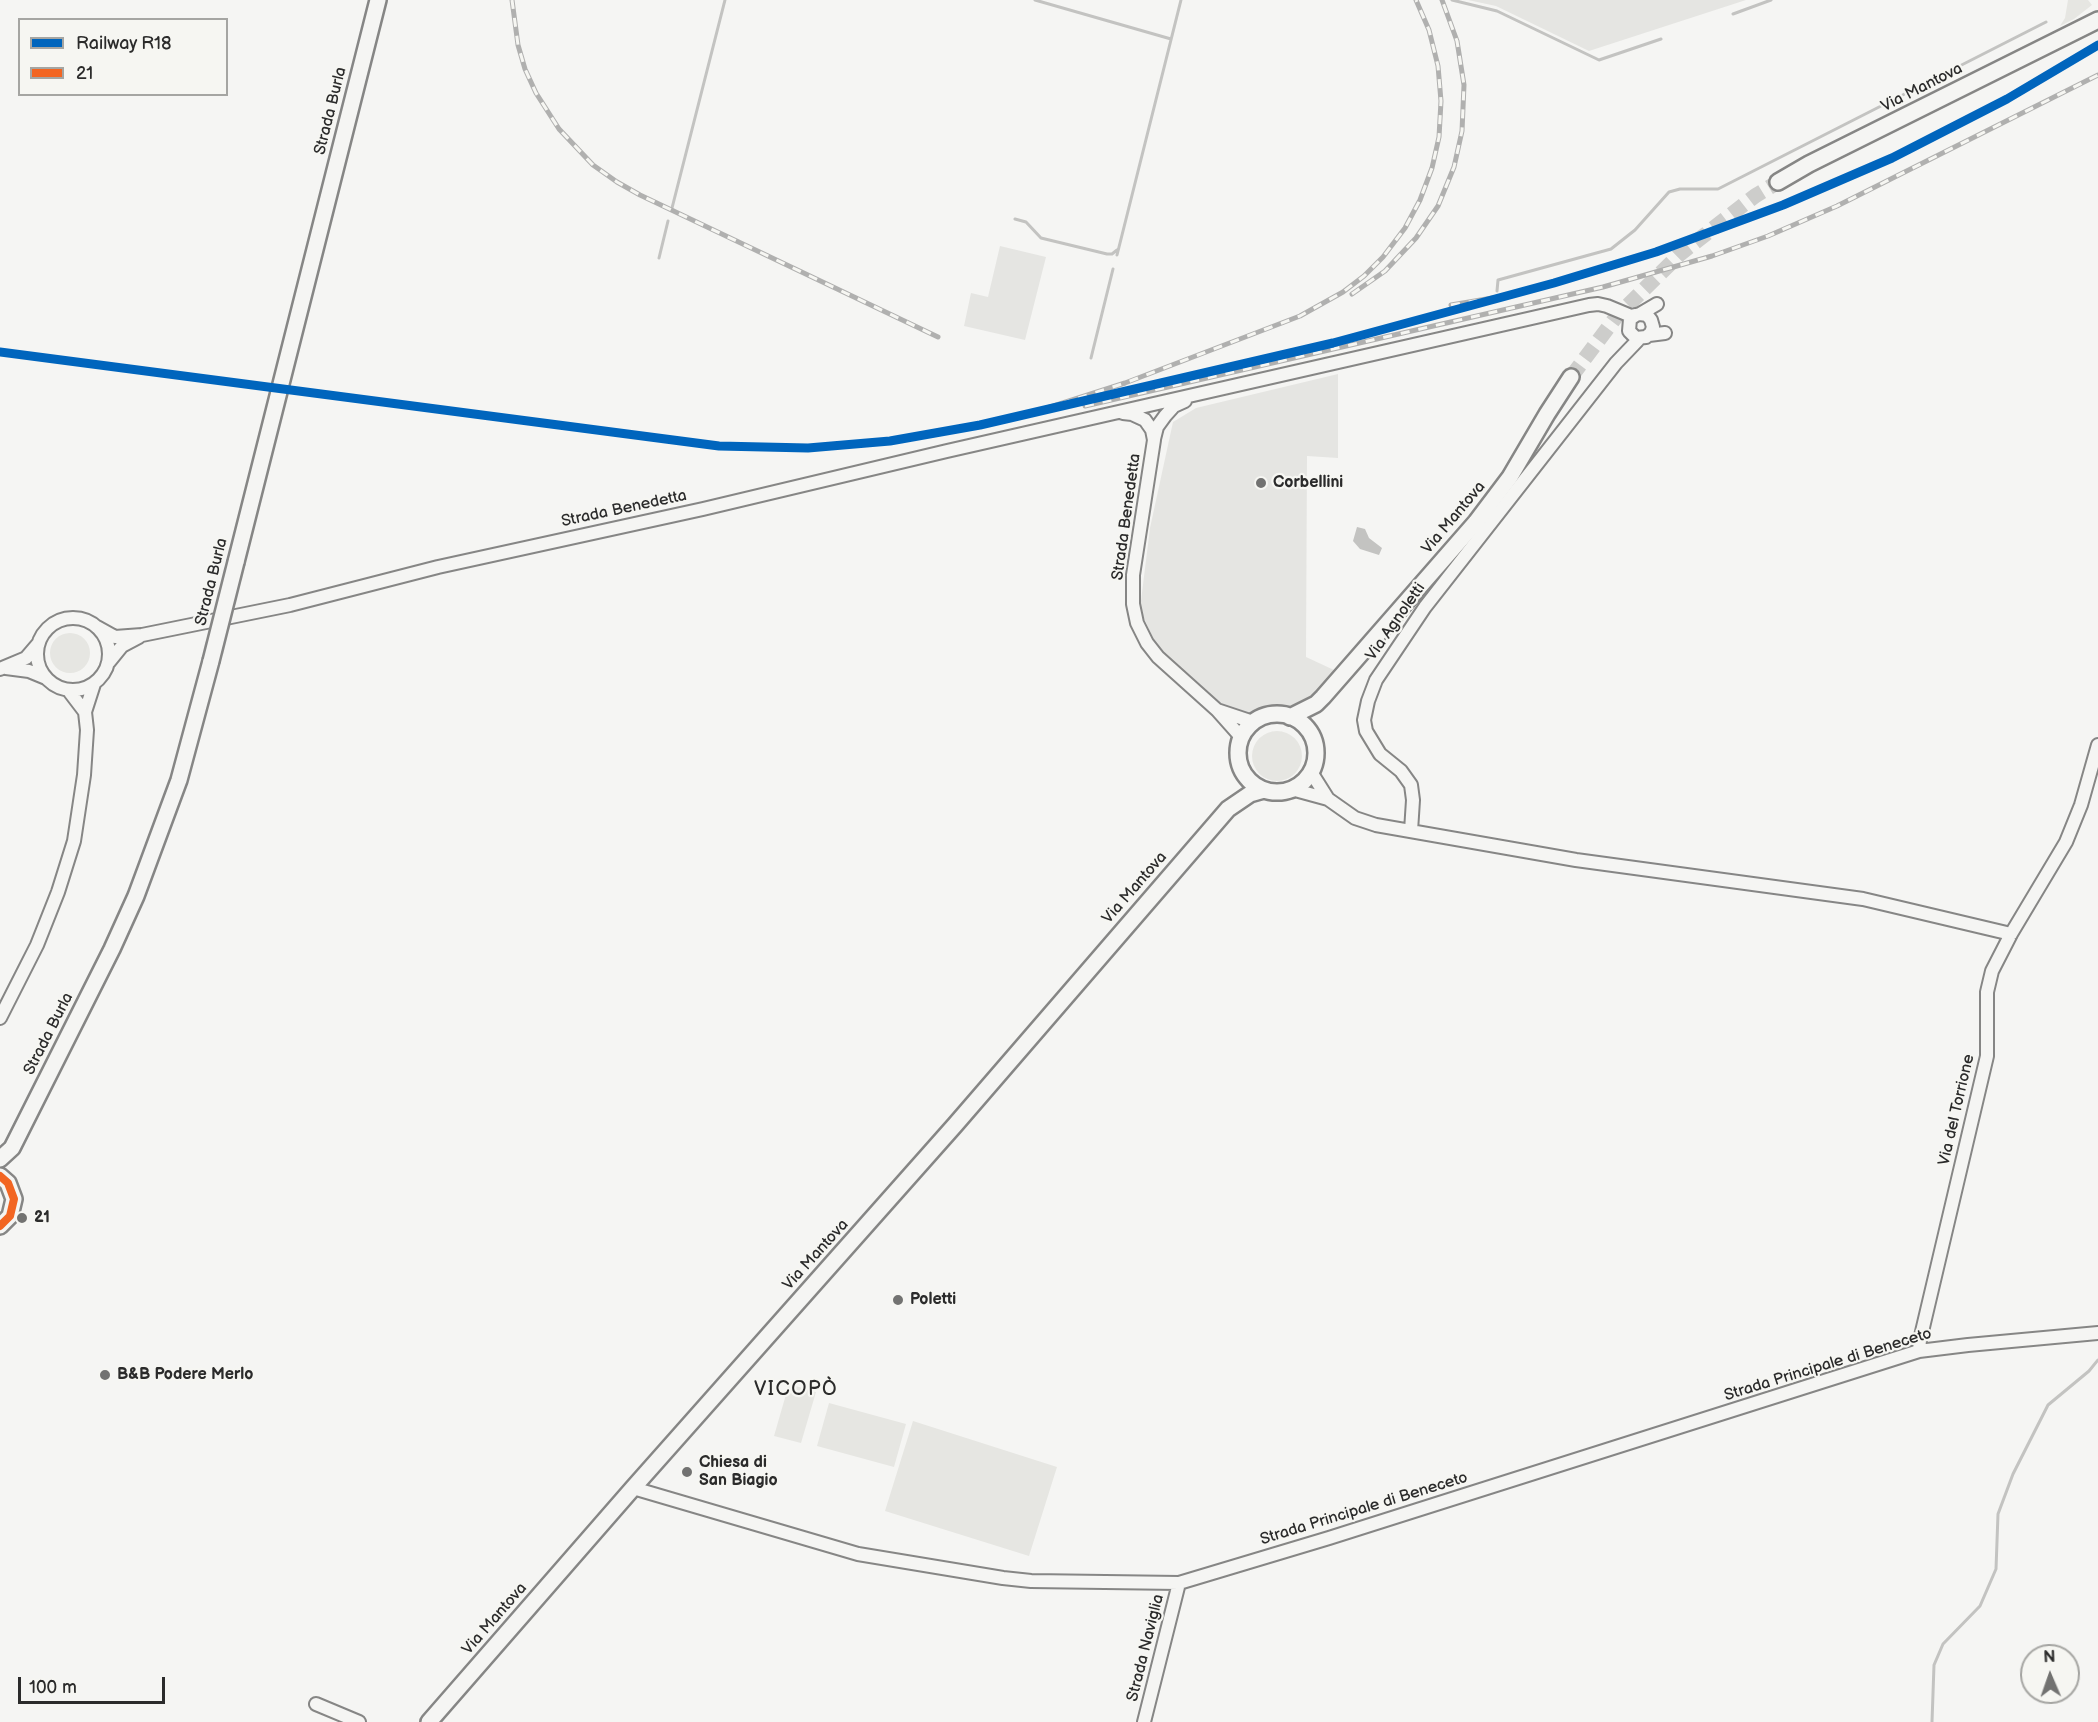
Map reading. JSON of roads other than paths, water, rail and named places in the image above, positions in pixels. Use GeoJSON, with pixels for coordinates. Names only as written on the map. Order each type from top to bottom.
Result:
{"type":"FeatureCollection","features":[{"type":"Feature","properties":{"kind":"main road","name":"Strada Burla"},"geometry":{"type":"LineString","coordinates":[[0,1226],[10,1216],[13,1208],[12,1191],[4,1179],[12,1148],[112,949],[142,881],[179,780],[378,0]]}},
{"type":"Feature","properties":{"kind":"main road"},"geometry":{"type":"LineString","coordinates":[[2084,29],[2098,8]]}},
{"type":"Feature","properties":{"kind":"main road","name":"Via Mantova"},"geometry":{"type":"LineString","coordinates":[[1778,182],[1819,159],[2084,29],[2098,20]]}},
{"type":"Feature","properties":{"kind":"main road","name":"Via Mantova"},"geometry":{"type":"LineString","coordinates":[[1253,722],[1269,715],[1290,717],[1316,704],[1323,697],[1494,500],[1571,377]]}},
{"type":"Feature","properties":{"kind":"main road","name":"Via Mantova"},"geometry":{"type":"LineString","coordinates":[[1311,772],[1316,752],[1312,736],[1317,709],[1323,697]]}},
{"type":"Feature","properties":{"kind":"main road"},"geometry":{"type":"LineString","coordinates":[[1290,717],[1301,723],[1312,736]]}},
{"type":"Feature","properties":{"kind":"main road"},"geometry":{"type":"LineString","coordinates":[[1241,737],[1253,722]]}},
{"type":"Feature","properties":{"kind":"main road","name":"Via Mantova"},"geometry":{"type":"LineString","coordinates":[[1228,809],[1237,790],[1241,768],[1238,747],[1241,737]]}},
{"type":"Feature","properties":{"kind":"main road"},"geometry":{"type":"LineString","coordinates":[[1241,768],[1254,785],[1264,790]]}},
{"type":"Feature","properties":{"kind":"main road"},"geometry":{"type":"LineString","coordinates":[[1286,791],[1296,787],[1311,772]]}},
{"type":"Feature","properties":{"kind":"main road","name":"Via Mantova"},"geometry":{"type":"LineString","coordinates":[[429,1722],[955,1125],[1228,809],[1250,794],[1264,790],[1286,791]]}},
{"type":"Feature","properties":{"kind":"main road","name":"Strada Burla"},"geometry":{"type":"LineString","coordinates":[[0,1159],[12,1148]]}},
{"type":"Feature","properties":{"kind":"street","name":"Strada Benedetta"},"geometry":{"type":"LineString","coordinates":[[2,669],[26,658],[50,626],[70,618],[82,619],[115,637],[142,635],[290,605],[438,567],[703,509],[1589,304],[1607,306],[1640,326]]}},
{"type":"Feature","properties":{"kind":"street","name":"Via Agnoletti"},"geometry":{"type":"LineString","coordinates":[[1411,831],[1413,800],[1411,785],[1401,771],[1380,754],[1366,731],[1364,720],[1376,680],[1425,607],[1616,363],[1626,344],[1640,326]]}},
{"type":"Feature","properties":{"kind":"street","name":"Strada Benedetta"},"geometry":{"type":"LineString","coordinates":[[1197,395],[1174,406],[1157,427],[1133,575],[1133,604],[1137,623],[1147,643],[1158,657],[1217,710],[1241,737]]}},
{"type":"Feature","properties":{"kind":"street","name":"Strada Benedetta"},"geometry":{"type":"LineString","coordinates":[[1145,420],[1151,409],[1166,402]]}},
{"type":"Feature","properties":{"kind":"street","name":"Strada Benedetta"},"geometry":{"type":"LineString","coordinates":[[1113,413],[1132,414],[1145,420],[1156,420],[1165,416]]}},
{"type":"Feature","properties":{"kind":"street","name":"Strada Benedetta"},"geometry":{"type":"LineString","coordinates":[[1145,420],[1152,430],[1154,440]]}},
{"type":"Feature","properties":{"kind":"street"},"geometry":{"type":"LineString","coordinates":[[97,627],[108,643],[109,663]]}},
{"type":"Feature","properties":{"kind":"street","name":"Strada Benedetta"},"geometry":{"type":"LineString","coordinates":[[85,712],[94,684],[105,672],[109,663],[122,646],[142,635]]}},
{"type":"Feature","properties":{"kind":"street"},"geometry":{"type":"LineString","coordinates":[[38,644],[39,668],[46,678]]}},
{"type":"Feature","properties":{"kind":"street","name":"Strada Benedetta"},"geometry":{"type":"LineString","coordinates":[[2,669],[29,670],[60,688],[69,690]]}},
{"type":"Feature","properties":{"kind":"street"},"geometry":{"type":"LineString","coordinates":[[69,690],[78,690],[94,684]]}},
{"type":"Feature","properties":{"kind":"street"},"geometry":{"type":"LineString","coordinates":[[0,1018],[37,945],[58,892],[74,841],[84,775],[87,730],[85,712],[69,690]]}},
{"type":"Feature","properties":{"kind":"street","name":"Strada Benedetta"},"geometry":{"type":"LineString","coordinates":[[1217,710],[1253,722]]}},
{"type":"Feature","properties":{"kind":"street","name":"Via del Torrione"},"geometry":{"type":"LineString","coordinates":[[1919,1352],[1987,1056],[1987,992],[1992,970],[2066,842],[2081,805],[2097,751]]}},
{"type":"Feature","properties":{"kind":"street"},"geometry":{"type":"LineString","coordinates":[[1311,772],[1328,800]]}},
{"type":"Feature","properties":{"kind":"street"},"geometry":{"type":"LineString","coordinates":[[1286,791],[1295,790],[1328,800],[1355,818],[1376,825],[1576,860],[1863,898],[2011,934]]}},
{"type":"Feature","properties":{"kind":"street","name":"Strada Principale di Beneceto"},"geometry":{"type":"LineString","coordinates":[[633,1488],[827,1546],[869,1556],[1031,1581],[1179,1583],[1339,1535],[1919,1352],[1968,1344],[2098,1333]]}},
{"type":"Feature","properties":{"kind":"street","name":"Strada Naviglia"},"geometry":{"type":"LineString","coordinates":[[1144,1722],[1179,1583]]}},
{"type":"Feature","properties":{"kind":"street"},"geometry":{"type":"LineString","coordinates":[[316,1704],[359,1722]]}},
{"type":"Feature","properties":{"kind":"waterway"},"geometry":{"type":"LineString","coordinates":[[672,208],[725,0]]}},
{"type":"Feature","properties":{"kind":"waterway"},"geometry":{"type":"LineString","coordinates":[[1035,0],[1171,39]]}},
{"type":"Feature","properties":{"kind":"waterway"},"geometry":{"type":"LineString","coordinates":[[1117,255],[1181,0]]}},
{"type":"Feature","properties":{"kind":"waterway"},"geometry":{"type":"LineString","coordinates":[[1452,0],[1497,11],[1599,60],[1661,39]]}},
{"type":"Feature","properties":{"kind":"waterway"},"geometry":{"type":"LineString","coordinates":[[1733,14],[1771,0]]}},
{"type":"Feature","properties":{"kind":"waterway"},"geometry":{"type":"LineString","coordinates":[[1497,291],[1498,280],[1611,249],[1635,230],[1669,192],[1680,189],[1718,189],[2046,22]]}},
{"type":"Feature","properties":{"kind":"waterway"},"geometry":{"type":"LineString","coordinates":[[1015,219],[1026,222],[1041,238],[1107,254],[1112,254],[1117,250]]}},
{"type":"Feature","properties":{"kind":"waterway"},"geometry":{"type":"LineString","coordinates":[[659,258],[668,221]]}},
{"type":"Feature","properties":{"kind":"waterway"},"geometry":{"type":"LineString","coordinates":[[1091,358],[1113,269]]}},
{"type":"Feature","properties":{"kind":"waterway"},"geometry":{"type":"LineString","coordinates":[[1932,1722],[1934,1665],[1943,1644],[1980,1606],[1996,1569],[1998,1514],[2013,1474],[2048,1405],[2089,1371],[2098,1360]]}},
{"type":"Feature","properties":{"kind":"tunnel"},"geometry":{"type":"LineString","coordinates":[[1571,377],[1616,317],[1680,254],[1755,196],[1778,182]]}},
{"type":"Feature","properties":{"kind":"railway"},"geometry":{"type":"LineString","coordinates":[[512,0],[518,45],[525,69],[536,93],[559,129],[593,165],[640,195],[938,337]]}},
{"type":"Feature","properties":{"kind":"railway"},"geometry":{"type":"LineString","coordinates":[[1044,409],[1125,383],[1300,316],[1343,292],[1383,257],[1405,228],[1420,200],[1432,168],[1439,137],[1441,101],[1438,66],[1429,30],[1416,0]]}},
{"type":"Feature","properties":{"kind":"railway"},"geometry":{"type":"LineString","coordinates":[[1352,294],[1385,271],[1416,238],[1438,206],[1454,167],[1462,131],[1464,85],[1457,41],[1442,0]]}},
{"type":"Feature","properties":{"kind":"railway"},"geometry":{"type":"LineString","coordinates":[[1085,406],[1603,287],[1712,256],[1768,236],[1837,206],[2098,75]]}},
{"type":"Feature","properties":{"kind":"railway"},"geometry":{"type":"LineString","coordinates":[[1451,305],[1510,295]]}},
{"type":"Feature","properties":{"kind":"rail line","name":"R18"},"geometry":{"type":"LineString","coordinates":[[0,352],[719,446],[808,448],[890,441],[980,425],[1333,343],[1554,283],[1656,252],[1783,205],[1892,158],[2007,99],[2098,45]]}},
{"type":"Feature","properties":{"kind":"place","name":"Corbellini"},"geometry":{"type":"Point","coordinates":[1261,483]}},
{"type":"Feature","properties":{"kind":"place","name":"21"},"geometry":{"type":"Point","coordinates":[22,1218]}},
{"type":"Feature","properties":{"kind":"place","name":"Poletti"},"geometry":{"type":"Point","coordinates":[898,1300]}},
{"type":"Feature","properties":{"kind":"place","name":"B&B Podere Merlo"},"geometry":{"type":"Point","coordinates":[105,1375]}},
{"type":"Feature","properties":{"kind":"place","name":"Chiesa di San Biagio"},"geometry":{"type":"Point","coordinates":[687,1472]}},
{"type":"Feature","properties":{"kind":"district","name":"VICOPÒ"},"geometry":{"type":"Point","coordinates":[796,1390]}}]}
